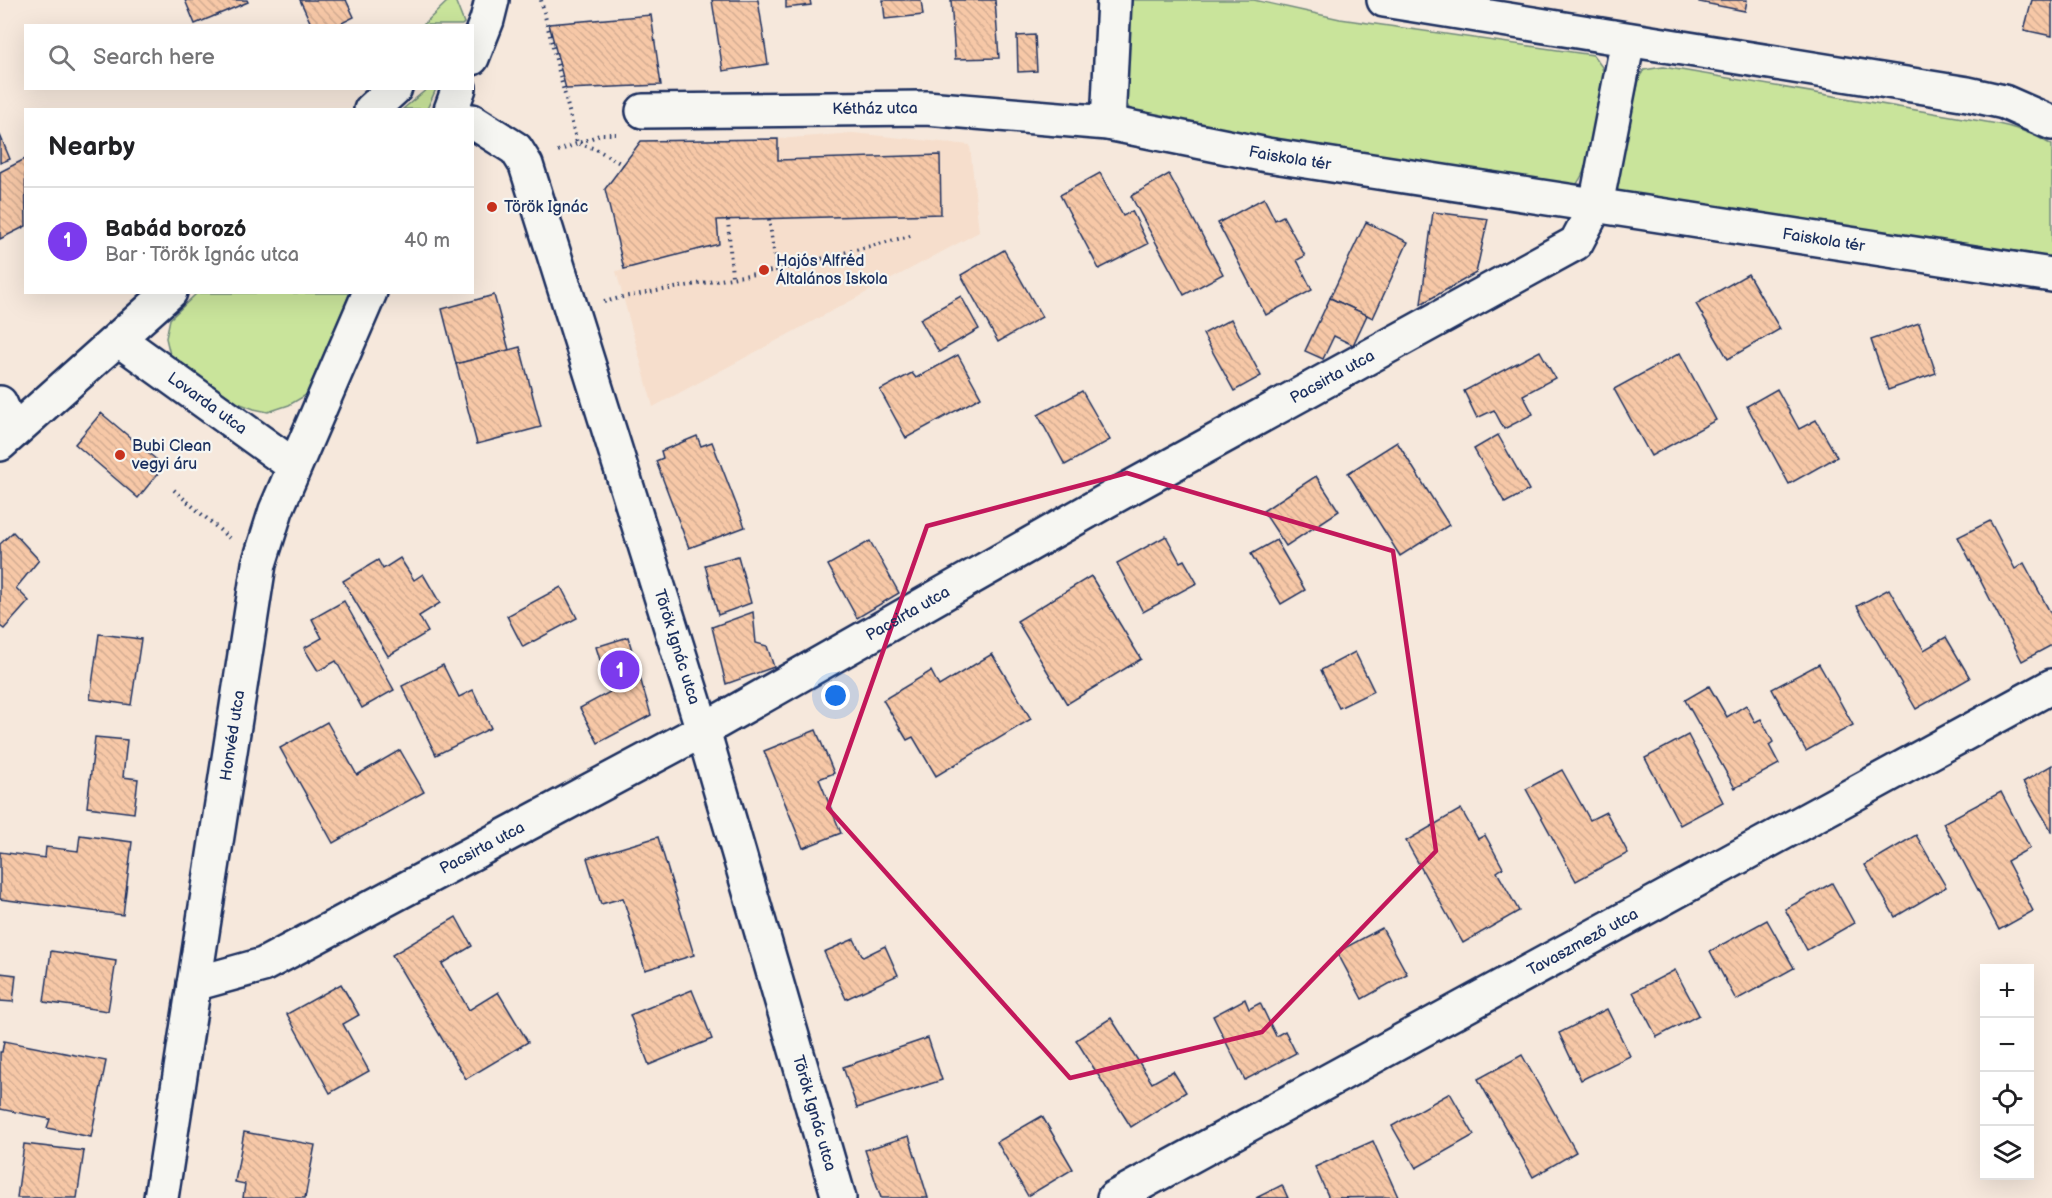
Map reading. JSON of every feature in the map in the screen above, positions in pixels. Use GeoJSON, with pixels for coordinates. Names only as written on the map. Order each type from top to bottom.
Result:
{"type":"FeatureCollection","features":[{"type":"Feature","properties":{"kind":"street"},"geometry":{"type":"LineString","coordinates":[[474,53],[492,0]]}},
{"type":"Feature","properties":{"kind":"street"},"geometry":{"type":"LineString","coordinates":[[1108,123],[1114,0]]}},
{"type":"Feature","properties":{"kind":"street"},"geometry":{"type":"LineString","coordinates":[[1384,0],[1968,94],[2004,102],[2046,117]]}},
{"type":"Feature","properties":{"kind":"street"},"geometry":{"type":"LineString","coordinates":[[1596,205],[1628,40]]}},
{"type":"Feature","properties":{"kind":"street"},"geometry":{"type":"LineString","coordinates":[[373,108],[393,90]]}},
{"type":"Feature","properties":{"kind":"street","name":"Kétház utca"},"geometry":{"type":"LineString","coordinates":[[644,111],[926,108],[1108,123]]}},
{"type":"Feature","properties":{"kind":"street","name":"Török Ignác utca"},"geometry":{"type":"LineString","coordinates":[[474,120],[516,149],[526,165],[703,730],[839,1198]]}},
{"type":"Feature","properties":{"kind":"street","name":"Faiskola tér"},"geometry":{"type":"LineString","coordinates":[[1108,123],[1268,155],[2052,275]]}},
{"type":"Feature","properties":{"kind":"street","name":"Pacsirta utca"},"geometry":{"type":"LineString","coordinates":[[194,984],[263,965],[703,730],[1106,501],[1576,243],[1596,205]]}},
{"type":"Feature","properties":{"kind":"street"},"geometry":{"type":"LineString","coordinates":[[7,438],[168,294]]}},
{"type":"Feature","properties":{"kind":"street","name":"Honvéd utca"},"geometry":{"type":"LineString","coordinates":[[161,1198],[259,564],[276,510],[369,294]]}},
{"type":"Feature","properties":{"kind":"street","name":"Lovarda utca"},"geometry":{"type":"LineString","coordinates":[[118,339],[294,466]]}},
{"type":"Feature","properties":{"kind":"street"},"geometry":{"type":"LineString","coordinates":[[0,403],[7,438]]}},
{"type":"Feature","properties":{"kind":"street","name":"Tavaszmező utca"},"geometry":{"type":"LineString","coordinates":[[1114,1198],[2052,686]]}},
{"type":"Feature","properties":{"kind":"path"},"geometry":{"type":"LineString","coordinates":[[542,0],[577,142],[596,149],[623,165]]}},
{"type":"Feature","properties":{"kind":"path"},"geometry":{"type":"LineString","coordinates":[[768,219],[777,270]]}},
{"type":"Feature","properties":{"kind":"path"},"geometry":{"type":"LineString","coordinates":[[728,220],[732,277]]}},
{"type":"Feature","properties":{"kind":"path"},"geometry":{"type":"LineString","coordinates":[[623,297],[777,270],[914,235]]}},
{"type":"Feature","properties":{"kind":"path"},"geometry":{"type":"LineString","coordinates":[[174,490],[259,564]]}},
{"type":"Feature","properties":{"kind":"highlighted area"},"geometry":{"type":"Polygon","coordinates":[[[1127,473],[1393,551],[1436,851],[1262,1032],[1070,1078],[828,808],[927,526],[1127,473]]]}},
{"type":"Feature","properties":{"kind":"shaded area","name":"Hajós Alfréd Általános Iskola"},"geometry":{"type":"Polygon","coordinates":[[[853,133],[970,145],[979,232],[653,407],[616,271],[624,269],[605,189],[641,141],[778,139],[853,133]]]}},
{"type":"Feature","properties":{"kind":"green space"},"geometry":{"type":"Polygon","coordinates":[[[449,0],[455,0],[464,23],[463,24],[424,24],[449,0]]]}},
{"type":"Feature","properties":{"kind":"green space"},"geometry":{"type":"Polygon","coordinates":[[[1126,0],[1254,0],[1340,19],[1593,55],[1602,67],[1604,77],[1594,136],[1585,168],[1580,180],[1573,188],[1140,119],[1130,110],[1126,102],[1126,0]]]}},
{"type":"Feature","properties":{"kind":"green space"},"geometry":{"type":"Polygon","coordinates":[[[1663,67],[1998,124],[2039,138],[2052,145],[2052,261],[1890,233],[1630,200],[1621,195],[1616,181],[1640,76],[1644,70],[1663,67]]]}},
{"type":"Feature","properties":{"kind":"green space"},"geometry":{"type":"Polygon","coordinates":[[[426,90],[436,90],[427,108],[404,108],[426,90]]]}},
{"type":"Feature","properties":{"kind":"green space"},"geometry":{"type":"Polygon","coordinates":[[[196,294],[350,294],[306,395],[289,405],[268,412],[238,403],[170,355],[166,338],[170,319],[196,294]]]}},
{"type":"Feature","properties":{"kind":"building"},"geometry":{"type":"Polygon","coordinates":[[[185,0],[247,0],[248,2],[195,24],[185,0]]]}},
{"type":"Feature","properties":{"kind":"building"},"geometry":{"type":"Polygon","coordinates":[[[300,0],[346,0],[354,17],[340,24],[311,24],[300,0]]]}},
{"type":"Feature","properties":{"kind":"building"},"geometry":{"type":"Polygon","coordinates":[[[712,0],[758,0],[768,64],[723,71],[712,0]]]}},
{"type":"Feature","properties":{"kind":"building"},"geometry":{"type":"Polygon","coordinates":[[[786,0],[810,0],[811,5],[786,8],[786,0]]]}},
{"type":"Feature","properties":{"kind":"building"},"geometry":{"type":"Polygon","coordinates":[[[883,0],[921,0],[923,15],[885,19],[883,0]]]}},
{"type":"Feature","properties":{"kind":"building"},"geometry":{"type":"Polygon","coordinates":[[[951,0],[995,0],[999,58],[955,59],[951,0]]]}},
{"type":"Feature","properties":{"kind":"building"},"geometry":{"type":"Polygon","coordinates":[[[1699,0],[1747,0],[1745,11],[1699,2],[1699,0]]]}},
{"type":"Feature","properties":{"kind":"building"},"geometry":{"type":"Polygon","coordinates":[[[2032,0],[2052,0],[2052,36],[2024,30],[2032,0]]]}},
{"type":"Feature","properties":{"kind":"building"},"geometry":{"type":"Polygon","coordinates":[[[651,15],[661,85],[566,89],[549,24],[651,15]]]}},
{"type":"Feature","properties":{"kind":"building"},"geometry":{"type":"Polygon","coordinates":[[[1035,35],[1037,71],[1018,72],[1017,36],[1035,35]]]}},
{"type":"Feature","properties":{"kind":"building"},"geometry":{"type":"Polygon","coordinates":[[[0,135],[10,159],[0,163],[0,135]]]}},
{"type":"Feature","properties":{"kind":"building"},"geometry":{"type":"Polygon","coordinates":[[[778,139],[778,160],[940,155],[941,214],[717,220],[719,244],[624,269],[605,189],[641,141],[778,139]]]}},
{"type":"Feature","properties":{"kind":"building"},"geometry":{"type":"Polygon","coordinates":[[[24,160],[24,227],[0,239],[0,172],[24,160]]]}},
{"type":"Feature","properties":{"kind":"building"},"geometry":{"type":"Polygon","coordinates":[[[1100,173],[1123,216],[1132,211],[1148,244],[1099,269],[1060,195],[1100,173]]]}},
{"type":"Feature","properties":{"kind":"building"},"geometry":{"type":"Polygon","coordinates":[[[1169,174],[1223,274],[1184,295],[1131,196],[1169,174]]]}},
{"type":"Feature","properties":{"kind":"building"},"geometry":{"type":"Polygon","coordinates":[[[1264,198],[1275,220],[1283,216],[1305,256],[1297,260],[1312,290],[1266,315],[1218,223],[1264,198]]]}},
{"type":"Feature","properties":{"kind":"building"},"geometry":{"type":"Polygon","coordinates":[[[1433,212],[1488,219],[1476,273],[1421,304],[1433,212]]]}},
{"type":"Feature","properties":{"kind":"building"},"geometry":{"type":"Polygon","coordinates":[[[1366,222],[1408,242],[1373,318],[1330,298],[1366,222]]]}},
{"type":"Feature","properties":{"kind":"building"},"geometry":{"type":"Polygon","coordinates":[[[1004,250],[1042,317],[998,342],[961,275],[1004,250]]]}},
{"type":"Feature","properties":{"kind":"building"},"geometry":{"type":"Polygon","coordinates":[[[1748,274],[1780,329],[1728,359],[1696,304],[1748,274]]]}},
{"type":"Feature","properties":{"kind":"building"},"geometry":{"type":"Polygon","coordinates":[[[494,295],[509,350],[456,364],[442,309],[494,295]]]}},
{"type":"Feature","properties":{"kind":"building"},"geometry":{"type":"Polygon","coordinates":[[[961,296],[979,329],[939,352],[920,319],[961,296]]]}},
{"type":"Feature","properties":{"kind":"building"},"geometry":{"type":"Polygon","coordinates":[[[1330,298],[1367,315],[1353,345],[1334,336],[1323,359],[1305,351],[1330,298]]]}},
{"type":"Feature","properties":{"kind":"building"},"geometry":{"type":"Polygon","coordinates":[[[1231,319],[1261,376],[1234,391],[1203,334],[1231,319]]]}},
{"type":"Feature","properties":{"kind":"building"},"geometry":{"type":"Polygon","coordinates":[[[1919,323],[1936,373],[1888,390],[1871,340],[1919,323]]]}},
{"type":"Feature","properties":{"kind":"building"},"geometry":{"type":"Polygon","coordinates":[[[520,347],[541,427],[477,444],[456,364],[520,347]]]}},
{"type":"Feature","properties":{"kind":"building"},"geometry":{"type":"Polygon","coordinates":[[[1540,351],[1555,378],[1523,395],[1533,414],[1504,429],[1494,410],[1477,418],[1464,391],[1540,351]]]}},
{"type":"Feature","properties":{"kind":"building"},"geometry":{"type":"Polygon","coordinates":[[[1680,353],[1716,420],[1651,456],[1614,389],[1680,353]]]}},
{"type":"Feature","properties":{"kind":"building"},"geometry":{"type":"Polygon","coordinates":[[[958,355],[981,397],[906,438],[880,390],[912,373],[916,378],[958,355]]]}},
{"type":"Feature","properties":{"kind":"building"},"geometry":{"type":"Polygon","coordinates":[[[1777,389],[1799,429],[1816,420],[1837,457],[1789,484],[1747,406],[1777,389]]]}},
{"type":"Feature","properties":{"kind":"building"},"geometry":{"type":"Polygon","coordinates":[[[1082,391],[1110,440],[1065,465],[1038,415],[1082,391]]]}},
{"type":"Feature","properties":{"kind":"building","name":"Bubi Clean vegyi áru"},"geometry":{"type":"Polygon","coordinates":[[[101,413],[164,466],[138,498],[75,444],[101,413]]]}},
{"type":"Feature","properties":{"kind":"building"},"geometry":{"type":"Polygon","coordinates":[[[1498,435],[1529,490],[1505,503],[1474,449],[1498,435]]]}},
{"type":"Feature","properties":{"kind":"building"},"geometry":{"type":"Polygon","coordinates":[[[697,436],[701,446],[712,442],[745,527],[689,548],[656,461],[663,458],[661,451],[697,436]]]}},
{"type":"Feature","properties":{"kind":"building"},"geometry":{"type":"Polygon","coordinates":[[[1397,442],[1449,525],[1400,556],[1348,473],[1397,442]]]}},
{"type":"Feature","properties":{"kind":"building"},"geometry":{"type":"Polygon","coordinates":[[[1316,476],[1339,511],[1286,546],[1263,511],[1316,476]]]}},
{"type":"Feature","properties":{"kind":"building"},"geometry":{"type":"Polygon","coordinates":[[[1990,521],[2015,569],[2024,563],[2052,616],[2052,645],[2022,661],[1958,537],[1990,521]]]}},
{"type":"Feature","properties":{"kind":"building"},"geometry":{"type":"Polygon","coordinates":[[[13,532],[39,560],[16,588],[29,601],[4,629],[0,626],[0,544],[13,532]]]}},
{"type":"Feature","properties":{"kind":"building"},"geometry":{"type":"Polygon","coordinates":[[[1166,536],[1180,562],[1184,560],[1197,583],[1143,612],[1117,563],[1166,536]]]}},
{"type":"Feature","properties":{"kind":"building"},"geometry":{"type":"Polygon","coordinates":[[[1276,540],[1305,590],[1281,604],[1251,554],[1276,540]]]}},
{"type":"Feature","properties":{"kind":"building"},"geometry":{"type":"Polygon","coordinates":[[[870,541],[899,593],[857,618],[828,565],[870,541]]]}},
{"type":"Feature","properties":{"kind":"building"},"geometry":{"type":"Polygon","coordinates":[[[738,556],[751,603],[718,615],[705,565],[738,556]]]}},
{"type":"Feature","properties":{"kind":"building"},"geometry":{"type":"Polygon","coordinates":[[[400,558],[414,580],[423,574],[440,603],[419,616],[428,632],[388,656],[343,581],[378,560],[383,569],[400,558]]]}},
{"type":"Feature","properties":{"kind":"building"},"geometry":{"type":"Polygon","coordinates":[[[1091,576],[1141,659],[1067,704],[1017,621],[1091,576]]]}},
{"type":"Feature","properties":{"kind":"building"},"geometry":{"type":"Polygon","coordinates":[[[561,587],[577,618],[523,647],[507,616],[561,587]]]}},
{"type":"Feature","properties":{"kind":"building"},"geometry":{"type":"Polygon","coordinates":[[[1889,589],[1924,650],[1946,637],[1970,678],[1916,709],[1857,606],[1889,589]]]}},
{"type":"Feature","properties":{"kind":"building"},"geometry":{"type":"Polygon","coordinates":[[[344,601],[394,690],[362,708],[336,661],[318,671],[304,648],[322,638],[312,619],[344,601]]]}},
{"type":"Feature","properties":{"kind":"building"},"geometry":{"type":"Polygon","coordinates":[[[753,612],[756,643],[767,646],[774,667],[726,684],[712,627],[753,612]]]}},
{"type":"Feature","properties":{"kind":"building"},"geometry":{"type":"Polygon","coordinates":[[[99,634],[141,639],[131,705],[90,699],[99,634]]]}},
{"type":"Feature","properties":{"kind":"building"},"geometry":{"type":"Polygon","coordinates":[[[628,637],[651,715],[598,743],[580,708],[610,692],[596,647],[628,637]]]}},
{"type":"Feature","properties":{"kind":"building"},"geometry":{"type":"Polygon","coordinates":[[[1355,652],[1374,691],[1339,708],[1321,670],[1355,652]]]}},
{"type":"Feature","properties":{"kind":"building"},"geometry":{"type":"Polygon","coordinates":[[[992,654],[1031,719],[936,776],[913,737],[907,740],[883,700],[931,671],[939,686],[992,654]]]}},
{"type":"Feature","properties":{"kind":"building"},"geometry":{"type":"Polygon","coordinates":[[[1819,664],[1853,725],[1806,751],[1772,689],[1819,664]]]}},
{"type":"Feature","properties":{"kind":"building"},"geometry":{"type":"Polygon","coordinates":[[[443,665],[459,697],[473,690],[491,728],[436,755],[402,686],[443,665]]]}},
{"type":"Feature","properties":{"kind":"building"},"geometry":{"type":"Polygon","coordinates":[[[1709,686],[1727,717],[1746,705],[1755,722],[1761,719],[1773,742],[1769,745],[1779,764],[1735,788],[1685,700],[1709,686]]]}},
{"type":"Feature","properties":{"kind":"building"},"geometry":{"type":"Polygon","coordinates":[[[327,722],[357,775],[400,750],[424,792],[333,843],[280,748],[327,722]]]}},
{"type":"Feature","properties":{"kind":"building"},"geometry":{"type":"Polygon","coordinates":[[[816,730],[834,773],[819,779],[841,833],[803,848],[764,751],[816,730]]]}},
{"type":"Feature","properties":{"kind":"building"},"geometry":{"type":"Polygon","coordinates":[[[1688,735],[1723,802],[1680,825],[1645,758],[1688,735]]]}},
{"type":"Feature","properties":{"kind":"building"},"geometry":{"type":"Polygon","coordinates":[[[95,737],[127,740],[123,777],[138,779],[134,813],[87,807],[95,737]]]}},
{"type":"Feature","properties":{"kind":"building"},"geometry":{"type":"Polygon","coordinates":[[[2052,765],[2052,832],[2023,782],[2052,765]]]}},
{"type":"Feature","properties":{"kind":"building"},"geometry":{"type":"Polygon","coordinates":[[[1562,770],[1590,820],[1606,812],[1628,853],[1576,881],[1526,789],[1562,770]]]}},
{"type":"Feature","properties":{"kind":"building"},"geometry":{"type":"Polygon","coordinates":[[[2001,792],[2030,848],[2007,861],[2033,911],[1999,930],[1943,823],[2001,792]]]}},
{"type":"Feature","properties":{"kind":"building"},"geometry":{"type":"Polygon","coordinates":[[[1461,809],[1478,839],[1485,835],[1503,868],[1497,872],[1519,911],[1463,943],[1406,841],[1461,809]]]}},
{"type":"Feature","properties":{"kind":"building"},"geometry":{"type":"Polygon","coordinates":[[[80,835],[132,842],[123,915],[0,899],[0,852],[45,858],[46,847],[78,851],[80,835]]]}},
{"type":"Feature","properties":{"kind":"building"},"geometry":{"type":"Polygon","coordinates":[[[1916,835],[1946,887],[1895,917],[1865,865],[1916,835]]]}},
{"type":"Feature","properties":{"kind":"building"},"geometry":{"type":"Polygon","coordinates":[[[658,837],[694,955],[645,970],[623,898],[601,904],[587,858],[658,837]]]}},
{"type":"Feature","properties":{"kind":"building"},"geometry":{"type":"Polygon","coordinates":[[[1832,883],[1854,923],[1807,950],[1785,909],[1832,883]]]}},
{"type":"Feature","properties":{"kind":"building"},"geometry":{"type":"Polygon","coordinates":[[[456,917],[472,946],[442,964],[469,1010],[498,992],[528,1042],[466,1079],[392,955],[456,917]]]}},
{"type":"Feature","properties":{"kind":"building"},"geometry":{"type":"Polygon","coordinates":[[[1767,920],[1794,968],[1736,1000],[1710,951],[1767,920]]]}},
{"type":"Feature","properties":{"kind":"building"},"geometry":{"type":"Polygon","coordinates":[[[1382,928],[1407,974],[1362,999],[1337,952],[1382,928]]]}},
{"type":"Feature","properties":{"kind":"building"},"geometry":{"type":"Polygon","coordinates":[[[854,939],[863,957],[885,946],[898,975],[846,999],[824,952],[854,939]]]}},
{"type":"Feature","properties":{"kind":"building"},"geometry":{"type":"Polygon","coordinates":[[[51,951],[116,961],[108,1011],[44,1002],[51,951]]]}},
{"type":"Feature","properties":{"kind":"building"},"geometry":{"type":"Polygon","coordinates":[[[1675,970],[1699,1015],[1657,1037],[1633,992],[1675,970]]]}},
{"type":"Feature","properties":{"kind":"building"},"geometry":{"type":"Polygon","coordinates":[[[0,973],[16,975],[13,1002],[0,1001],[0,973]]]}},
{"type":"Feature","properties":{"kind":"building"},"geometry":{"type":"Polygon","coordinates":[[[341,984],[359,1015],[343,1024],[369,1071],[330,1093],[287,1014],[341,984]]]}},
{"type":"Feature","properties":{"kind":"building"},"geometry":{"type":"Polygon","coordinates":[[[692,990],[712,1039],[649,1065],[630,1015],[692,990]]]}},
{"type":"Feature","properties":{"kind":"building"},"geometry":{"type":"Polygon","coordinates":[[[1245,999],[1249,1009],[1260,1003],[1276,1036],[1285,1031],[1296,1053],[1245,1080],[1213,1016],[1245,999]]]}},
{"type":"Feature","properties":{"kind":"building"},"geometry":{"type":"Polygon","coordinates":[[[1607,1009],[1630,1056],[1581,1080],[1559,1033],[1607,1009]]]}},
{"type":"Feature","properties":{"kind":"building"},"geometry":{"type":"Polygon","coordinates":[[[1111,1018],[1152,1083],[1173,1071],[1186,1092],[1131,1127],[1076,1040],[1111,1018]]]}},
{"type":"Feature","properties":{"kind":"building"},"geometry":{"type":"Polygon","coordinates":[[[928,1038],[942,1080],[857,1108],[843,1067],[928,1038]]]}},
{"type":"Feature","properties":{"kind":"building"},"geometry":{"type":"Polygon","coordinates":[[[4,1041],[106,1061],[91,1137],[47,1128],[50,1119],[0,1109],[0,1052],[2,1052],[4,1041]]]}},
{"type":"Feature","properties":{"kind":"building"},"geometry":{"type":"Polygon","coordinates":[[[1522,1055],[1576,1152],[1533,1177],[1478,1079],[1522,1055]]]}},
{"type":"Feature","properties":{"kind":"building"},"geometry":{"type":"Polygon","coordinates":[[[1450,1093],[1474,1135],[1416,1168],[1392,1126],[1450,1093]]]}},
{"type":"Feature","properties":{"kind":"building"},"geometry":{"type":"Polygon","coordinates":[[[1042,1116],[1073,1169],[1028,1196],[997,1142],[1042,1116]]]}},
{"type":"Feature","properties":{"kind":"building"},"geometry":{"type":"Polygon","coordinates":[[[244,1132],[315,1145],[305,1198],[243,1198],[245,1184],[235,1182],[244,1132]]]}},
{"type":"Feature","properties":{"kind":"building"},"geometry":{"type":"Polygon","coordinates":[[[909,1136],[928,1198],[881,1198],[865,1150],[909,1136]]]}},
{"type":"Feature","properties":{"kind":"building"},"geometry":{"type":"Polygon","coordinates":[[[1373,1141],[1398,1197],[1329,1198],[1315,1167],[1373,1141]]]}},
{"type":"Feature","properties":{"kind":"building"},"geometry":{"type":"Polygon","coordinates":[[[24,1144],[84,1151],[77,1198],[17,1198],[24,1144]]]}},
{"type":"Feature","properties":{"kind":"building"},"geometry":{"type":"Polygon","coordinates":[[[1282,1185],[1288,1198],[1256,1198],[1282,1185]]]}},
{"type":"Feature","properties":{"kind":"place","name":"Török Ignác"},"geometry":{"type":"Point","coordinates":[492,207]}},
{"type":"Feature","properties":{"kind":"place","name":"Hajós Alfréd Általános Iskola"},"geometry":{"type":"Point","coordinates":[764,270]}},
{"type":"Feature","properties":{"kind":"place","name":"Bubi Clean vegyi áru"},"geometry":{"type":"Point","coordinates":[120,455]}},
{"type":"Feature","properties":{"kind":"place","name":"Babád borozó"},"geometry":{"type":"Point","coordinates":[620,670]}}]}
